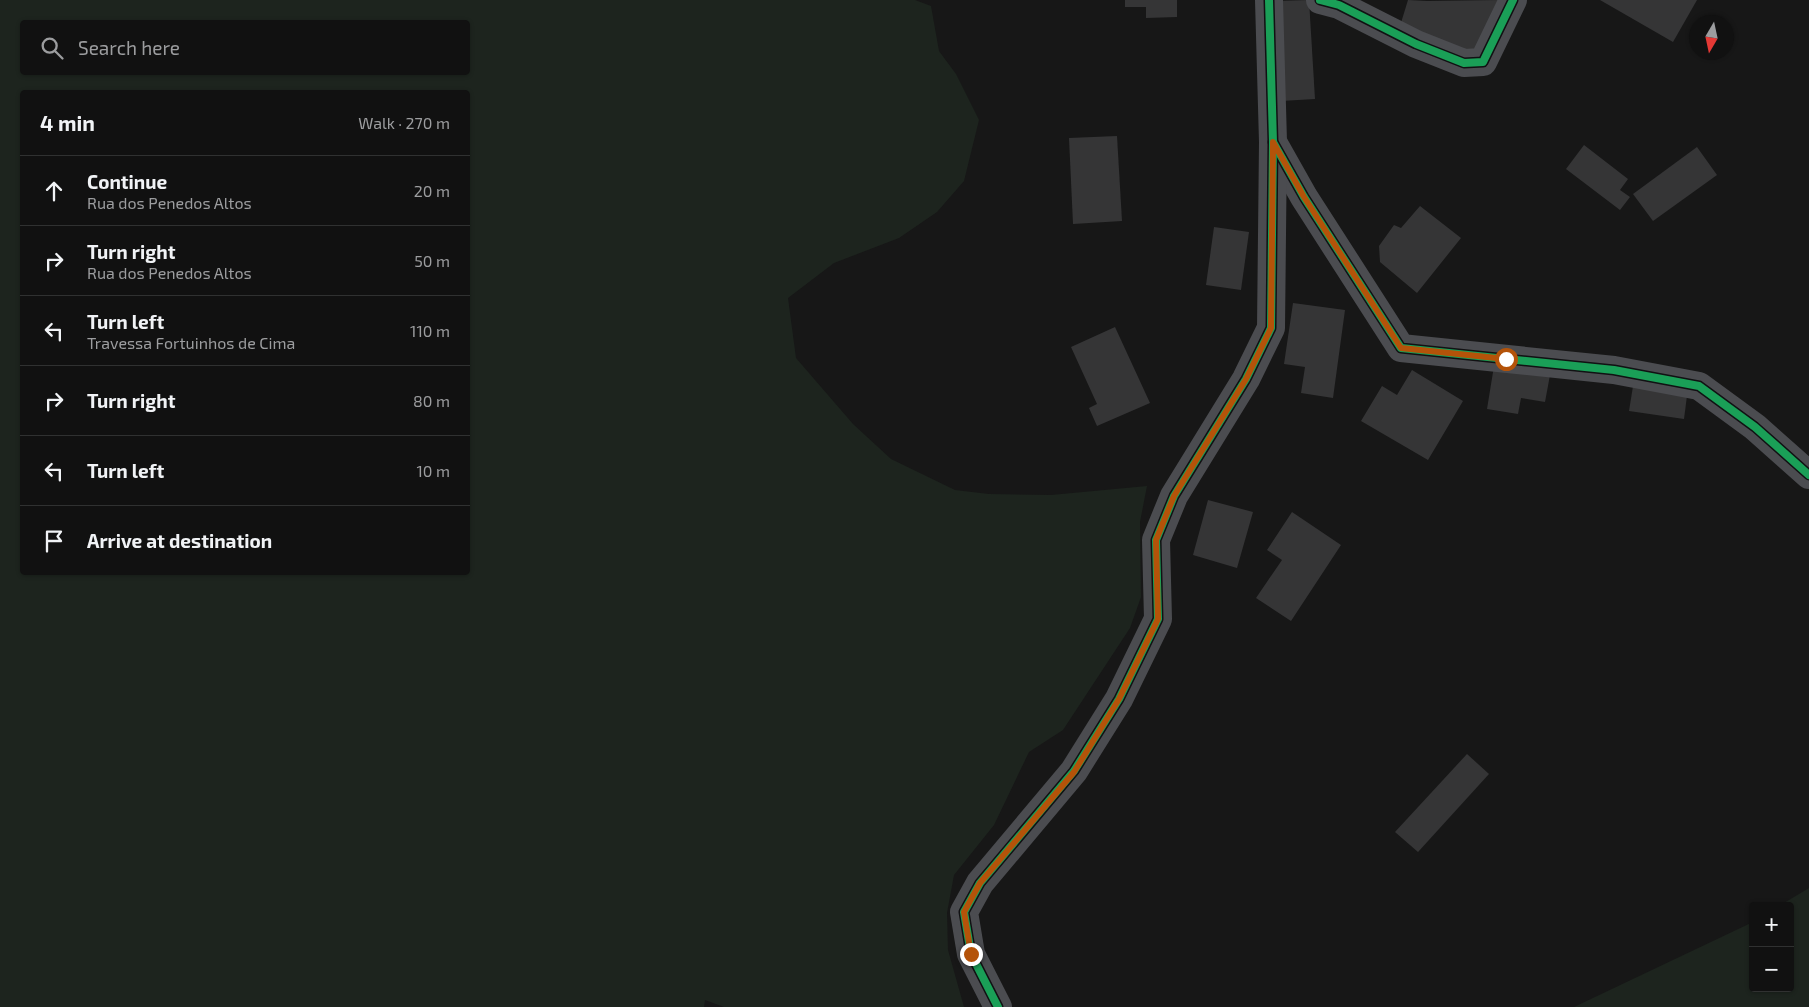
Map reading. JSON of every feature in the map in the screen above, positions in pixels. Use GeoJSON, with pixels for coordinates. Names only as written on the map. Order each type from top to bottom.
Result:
{"type":"FeatureCollection","features":[{"type":"Feature","properties":{"kind":"street"},"geometry":{"type":"LineString","coordinates":[[998,1007],[971,954],[964,912],[980,883],[1074,772],[1119,699],[1158,619],[1156,540],[1174,496],[1246,379],[1271,328],[1273,142],[1270,0]]}},
{"type":"Feature","properties":{"kind":"street"},"geometry":{"type":"LineString","coordinates":[[1320,0],[1339,6],[1416,44],[1464,63],[1483,62],[1513,0]]}},
{"type":"Feature","properties":{"kind":"street"},"geometry":{"type":"LineString","coordinates":[[1273,142],[1304,197],[1401,348],[1614,370],[1699,386],[1756,427],[1809,475]]}},
{"type":"Feature","properties":{"kind":"shaded area"},"geometry":{"type":"Polygon","coordinates":[[[0,0],[915,0],[931,6],[939,51],[956,74],[979,120],[964,181],[937,212],[899,238],[834,263],[788,298],[796,358],[853,424],[891,459],[955,490],[989,494],[1051,495],[1147,486],[1140,522],[1141,597],[1130,628],[1063,730],[1029,752],[994,825],[954,875],[947,913],[948,950],[964,1007],[724,1007],[705,1000],[704,1007],[0,1007],[0,0]]]}},
{"type":"Feature","properties":{"kind":"shaded area"},"geometry":{"type":"Polygon","coordinates":[[[1809,888],[1809,1007],[1574,1007],[1749,924],[1749,992],[1794,992],[1794,902],[1786,902],[1809,888]]]}},
{"type":"Feature","properties":{"kind":"building"},"geometry":{"type":"Polygon","coordinates":[[[1125,0],[1177,0],[1177,17],[1146,18],[1146,7],[1125,7],[1125,0]]]}},
{"type":"Feature","properties":{"kind":"building"},"geometry":{"type":"Polygon","coordinates":[[[1309,0],[1315,99],[1281,101],[1275,1],[1309,0]]]}},
{"type":"Feature","properties":{"kind":"building"},"geometry":{"type":"Polygon","coordinates":[[[1408,0],[1500,0],[1473,53],[1400,26],[1408,0]]]}},
{"type":"Feature","properties":{"kind":"building"},"geometry":{"type":"Polygon","coordinates":[[[1600,0],[1697,0],[1673,42],[1600,0]]]}},
{"type":"Feature","properties":{"kind":"building"},"geometry":{"type":"Polygon","coordinates":[[[1117,136],[1122,221],[1073,224],[1069,138],[1117,136]]]}},
{"type":"Feature","properties":{"kind":"building"},"geometry":{"type":"Polygon","coordinates":[[[1584,145],[1628,179],[1620,190],[1630,197],[1620,210],[1566,169],[1584,145]]]}},
{"type":"Feature","properties":{"kind":"building"},"geometry":{"type":"Polygon","coordinates":[[[1697,147],[1717,175],[1653,221],[1633,194],[1697,147]]]}},
{"type":"Feature","properties":{"kind":"building"},"geometry":{"type":"Polygon","coordinates":[[[1420,206],[1461,238],[1417,293],[1380,262],[1379,246],[1394,225],[1401,228],[1420,206]]]}},
{"type":"Feature","properties":{"kind":"building"},"geometry":{"type":"Polygon","coordinates":[[[1214,227],[1249,232],[1241,290],[1206,285],[1214,227]]]}},
{"type":"Feature","properties":{"kind":"building"},"geometry":{"type":"Polygon","coordinates":[[[1293,303],[1345,310],[1333,398],[1301,393],[1305,367],[1284,364],[1293,303]]]}},
{"type":"Feature","properties":{"kind":"building"},"geometry":{"type":"Polygon","coordinates":[[[1115,327],[1150,403],[1097,426],[1089,408],[1097,404],[1071,347],[1115,327]]]}},
{"type":"Feature","properties":{"kind":"building"},"geometry":{"type":"Polygon","coordinates":[[[1494,366],[1550,375],[1545,402],[1521,398],[1518,414],[1487,409],[1494,366]]]}},
{"type":"Feature","properties":{"kind":"building"},"geometry":{"type":"Polygon","coordinates":[[[1412,370],[1463,401],[1428,460],[1361,421],[1382,386],[1397,395],[1412,370]]]}},
{"type":"Feature","properties":{"kind":"building"},"geometry":{"type":"Polygon","coordinates":[[[1634,380],[1688,388],[1684,419],[1629,411],[1634,380]]]}},
{"type":"Feature","properties":{"kind":"building"},"geometry":{"type":"Polygon","coordinates":[[[1208,500],[1253,512],[1237,568],[1193,555],[1208,500]]]}},
{"type":"Feature","properties":{"kind":"building"},"geometry":{"type":"Polygon","coordinates":[[[1292,512],[1341,545],[1291,621],[1256,598],[1282,560],[1267,550],[1292,512]]]}},
{"type":"Feature","properties":{"kind":"building"},"geometry":{"type":"Polygon","coordinates":[[[1467,754],[1489,774],[1418,852],[1395,832],[1467,754]]]}},
{"type":"Feature","properties":{"kind":"cycle path"},"geometry":{"type":"LineString","coordinates":[[1269,0],[1273,142],[1304,197],[1401,348],[1614,370],[1699,386],[1755,427],[1809,475]]}},
{"type":"Feature","properties":{"kind":"cycle path"},"geometry":{"type":"LineString","coordinates":[[1320,0],[1339,5],[1416,44],[1464,63],[1483,62],[1513,0]]}},
{"type":"Feature","properties":{"kind":"cycle path"},"geometry":{"type":"LineString","coordinates":[[998,1007],[971,954],[964,912],[980,883],[1074,771],[1119,699],[1158,619],[1156,540],[1174,496],[1246,379],[1271,328],[1273,142]]}},
{"type":"Feature","properties":{"kind":"route"},"geometry":{"type":"LineString","coordinates":[[971,954],[964,912],[980,883],[1074,772],[1119,699],[1158,619],[1156,540],[1174,496],[1246,379],[1271,328],[1273,142],[1304,197],[1401,348],[1506,359]]}}]}
